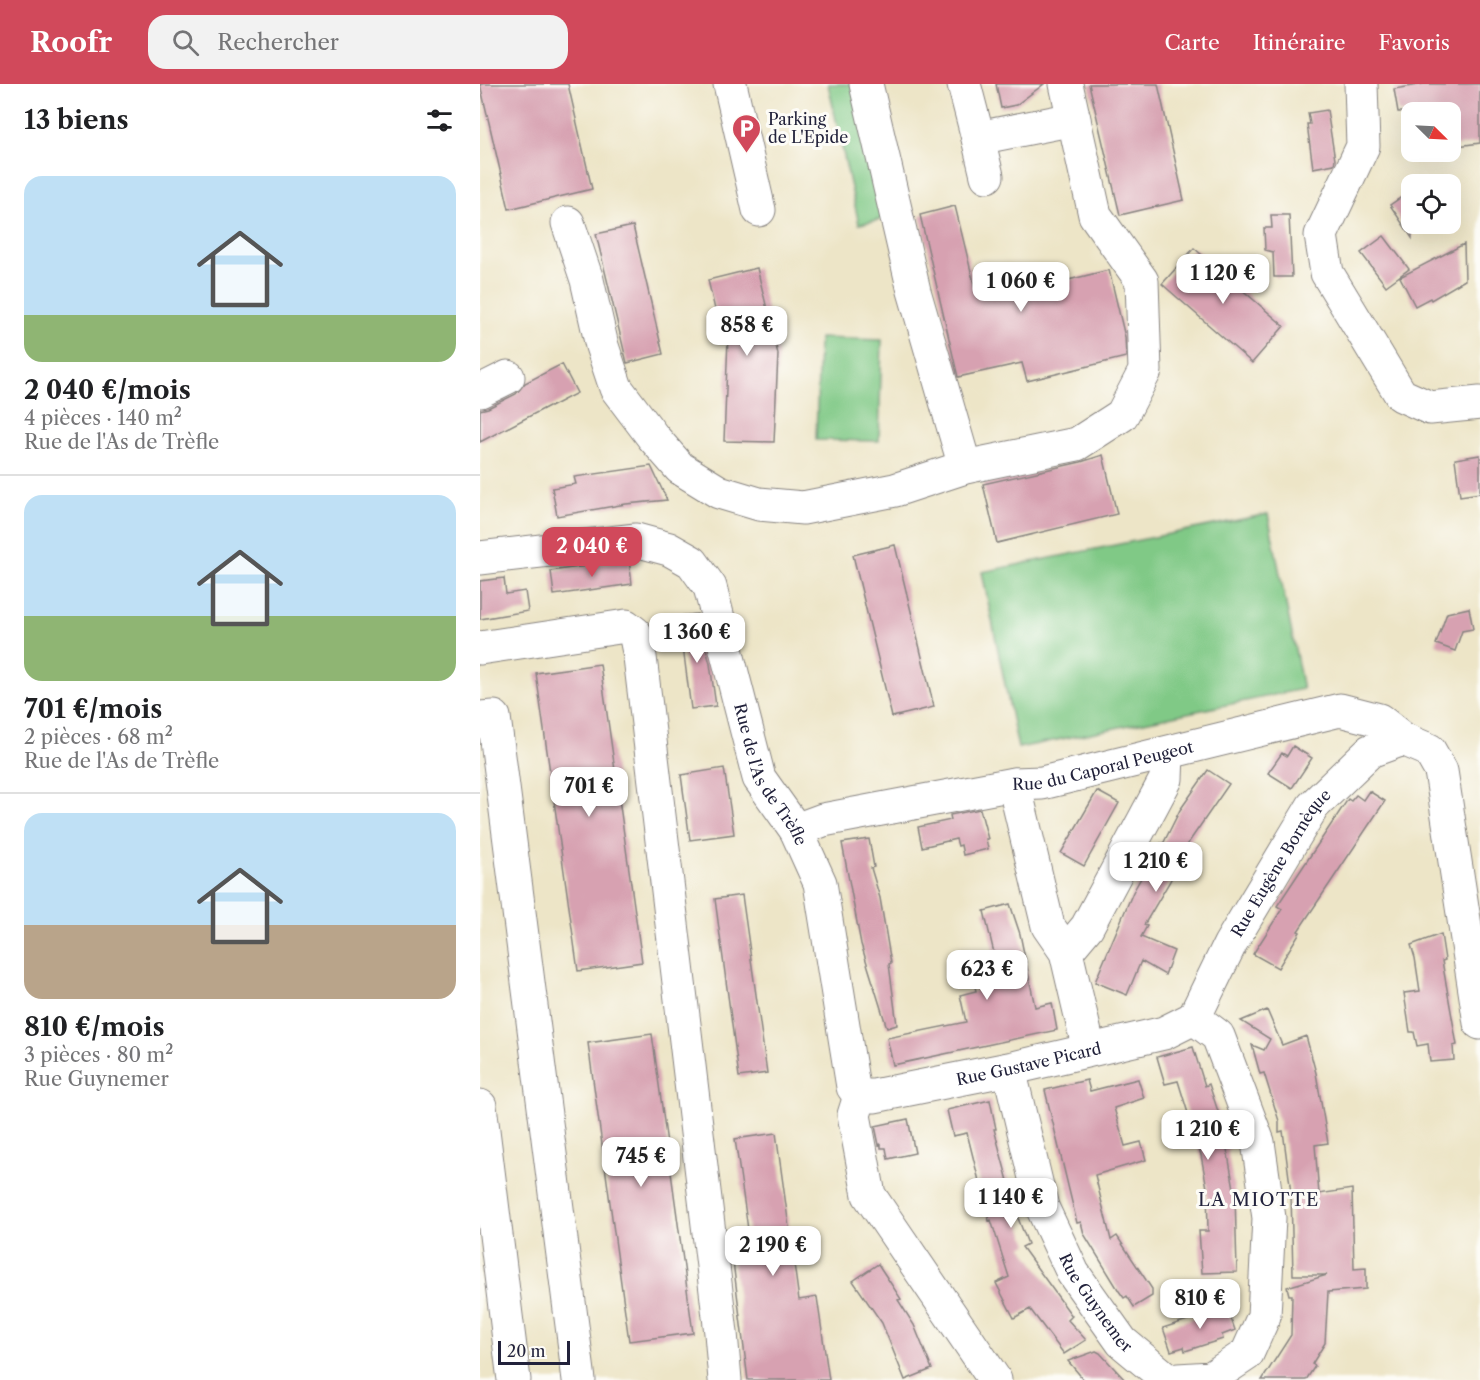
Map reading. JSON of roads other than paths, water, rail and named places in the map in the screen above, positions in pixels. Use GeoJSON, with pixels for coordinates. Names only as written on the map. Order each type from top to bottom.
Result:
{"type":"FeatureCollection","features":[{"type":"Feature","properties":{"kind":"street"},"geometry":{"type":"LineString","coordinates":[[730,84],[759,210]]}},
{"type":"Feature","properties":{"kind":"street"},"geometry":{"type":"LineString","coordinates":[[866,84],[914,291],[965,467]]}},
{"type":"Feature","properties":{"kind":"street"},"geometry":{"type":"LineString","coordinates":[[964,84],[987,176]]}},
{"type":"Feature","properties":{"kind":"street"},"geometry":{"type":"LineString","coordinates":[[568,223],[587,280],[602,346],[616,388],[680,468],[719,492],[759,504],[803,508],[895,490],[965,467],[1077,444],[1122,415],[1145,371],[1142,281],[1095,215],[1066,84]]}},
{"type":"Feature","properties":{"kind":"street"},"geometry":{"type":"LineString","coordinates":[[1360,84],[1363,146],[1321,235],[1328,273],[1401,395],[1430,408],[1480,403]]}},
{"type":"Feature","properties":{"kind":"street"},"geometry":{"type":"LineString","coordinates":[[978,138],[1074,119]]}},
{"type":"Feature","properties":{"kind":"street","name":"Rue de l'As de Trèfle"},"geometry":{"type":"LineString","coordinates":[[480,558],[636,540],[669,549],[693,562],[710,587],[759,778],[796,830],[820,883],[853,1087],[860,1096]]}},
{"type":"Feature","properties":{"kind":"street"},"geometry":{"type":"LineString","coordinates":[[480,648],[626,626],[635,633],[720,1321],[725,1380]]}},
{"type":"Feature","properties":{"kind":"street","name":"Rue du Caporal Peugeot"},"geometry":{"type":"LineString","coordinates":[[796,830],[823,820],[1014,784],[1042,783],[1340,710],[1379,720],[1403,739],[1429,750],[1442,771],[1480,1023]]}},
{"type":"Feature","properties":{"kind":"street"},"geometry":{"type":"LineString","coordinates":[[480,718],[494,717],[579,1380]]}},
{"type":"Feature","properties":{"kind":"street","name":"Rue Eugène Bornèque"},"geometry":{"type":"LineString","coordinates":[[1194,1018],[1230,944],[1314,806],[1370,751],[1403,739]]}},
{"type":"Feature","properties":{"kind":"street"},"geometry":{"type":"LineString","coordinates":[[1066,952],[1086,927],[1166,779],[1167,754]]}},
{"type":"Feature","properties":{"kind":"street"},"geometry":{"type":"LineString","coordinates":[[1014,784],[1048,926],[1066,952],[1089,1050]]}},
{"type":"Feature","properties":{"kind":"street"},"geometry":{"type":"LineString","coordinates":[[1178,1380],[1211,1378],[1247,1354],[1264,1316],[1269,1218],[1258,1142],[1218,1036],[1194,1018]]}},
{"type":"Feature","properties":{"kind":"street","name":"Rue Gustave Picard"},"geometry":{"type":"LineString","coordinates":[[860,1096],[874,1096],[1010,1069],[1164,1033],[1194,1018]]}},
{"type":"Feature","properties":{"kind":"street","name":"Rue Guynemer"},"geometry":{"type":"LineString","coordinates":[[1010,1069],[1042,1207],[1073,1273],[1122,1342],[1168,1380]]}},
{"type":"Feature","properties":{"kind":"street"},"geometry":{"type":"LineString","coordinates":[[860,1096],[854,1116],[869,1195],[995,1380]]}},
{"type":"Feature","properties":{"kind":"street"},"geometry":{"type":"LineString","coordinates":[[480,1106],[514,1380]]}},
{"type":"Feature","properties":{"kind":"place","name":"Parking de L'Epide"},"geometry":{"type":"Point","coordinates":[747,154]}},
{"type":"Feature","properties":{"kind":"district","name":"LA MIOTTE"},"geometry":{"type":"Point","coordinates":[1259,1200]}}]}
